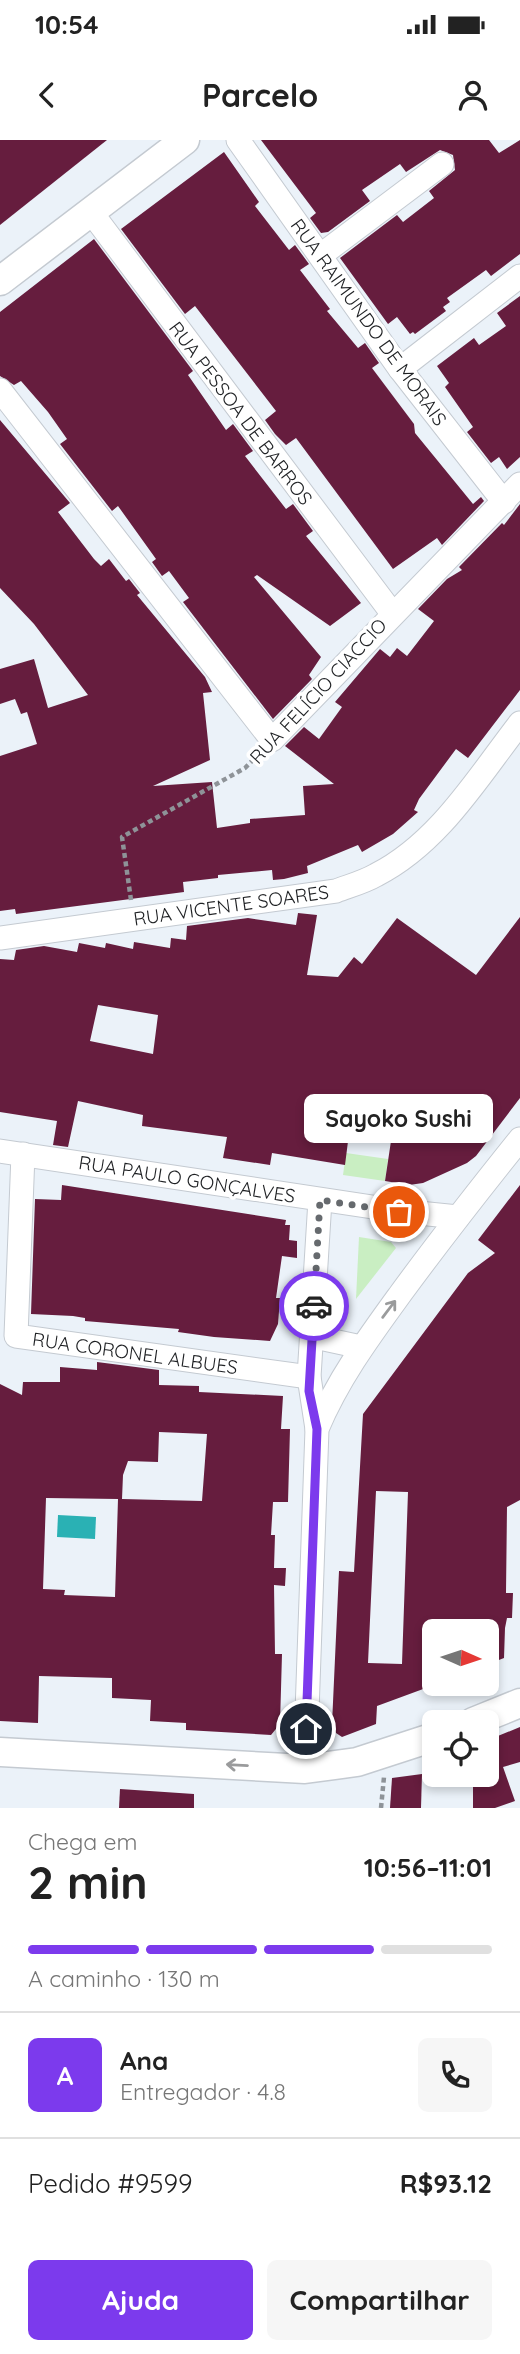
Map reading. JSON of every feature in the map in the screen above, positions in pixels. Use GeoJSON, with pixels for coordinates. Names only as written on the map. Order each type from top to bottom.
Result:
{"type":"FeatureCollection","features":[{"type":"Feature","properties":{"kind":"main road"},"geometry":{"type":"LineString","coordinates":[[0,281],[185,140]]}},
{"type":"Feature","properties":{"kind":"main road"},"geometry":{"type":"LineString","coordinates":[[499,1711],[520,1703]]}},
{"type":"Feature","properties":{"kind":"main road"},"geometry":{"type":"LineString","coordinates":[[0,1752],[305,1769],[357,1762],[422,1741]]}},
{"type":"Feature","properties":{"kind":"street","name":"RUA RAIMUNDO DE MORAIS"},"geometry":{"type":"LineString","coordinates":[[238,140],[400,369],[503,502]]}},
{"type":"Feature","properties":{"kind":"street"},"geometry":{"type":"LineString","coordinates":[[321,255],[442,164]]}},
{"type":"Feature","properties":{"kind":"street","name":"RUA PESSOA DE BARROS"},"geometry":{"type":"LineString","coordinates":[[91,212],[391,613]]}},
{"type":"Feature","properties":{"kind":"street"},"geometry":{"type":"LineString","coordinates":[[400,369],[520,276]]}},
{"type":"Feature","properties":{"kind":"street"},"geometry":{"type":"LineString","coordinates":[[0,390],[272,740]]}},
{"type":"Feature","properties":{"kind":"street","name":"RUA FELÍCIO CIACCIO"},"geometry":{"type":"LineString","coordinates":[[272,740],[391,613],[520,484]]}},
{"type":"Feature","properties":{"kind":"street","name":"RUA VICENTE SOARES"},"geometry":{"type":"LineString","coordinates":[[0,938],[336,891],[376,876],[412,853],[448,817],[520,723]]}},
{"type":"Feature","properties":{"kind":"street"},"geometry":{"type":"LineString","coordinates":[[317,1429],[331,1395],[361,1347],[520,1139]]}},
{"type":"Feature","properties":{"kind":"street","name":"RUA PAULO GONÇALVES"},"geometry":{"type":"LineString","coordinates":[[11,1152],[320,1200],[458,1217]]}},
{"type":"Feature","properties":{"kind":"street","name":"RUA CORONEL ALBUES"},"geometry":{"type":"LineString","coordinates":[[11,1152],[8,1336],[309,1377]]}},
{"type":"Feature","properties":{"kind":"street"},"geometry":{"type":"LineString","coordinates":[[305,1769],[317,1429],[309,1377],[320,1200]]}},
{"type":"Feature","properties":{"kind":"street"},"geometry":{"type":"LineString","coordinates":[[312,1331],[324,1339],[361,1347]]}},
{"type":"Feature","properties":{"kind":"path","name":"RUA FELÍCIO CIACCIO"},"geometry":{"type":"LineString","coordinates":[[133,919],[122,837],[245,768],[272,740]]}},
{"type":"Feature","properties":{"kind":"green space"},"geometry":{"type":"Polygon","coordinates":[[[346,1153],[388,1159],[385,1181],[343,1175],[346,1153]]]}},
{"type":"Feature","properties":{"kind":"green space"},"geometry":{"type":"Polygon","coordinates":[[[359,1237],[391,1242],[396,1248],[356,1299],[359,1237]]]}},
{"type":"Feature","properties":{"kind":"water"},"geometry":{"type":"Polygon","coordinates":[[[58,1515],[96,1517],[95,1539],[57,1537],[58,1515]]]}},
{"type":"Feature","properties":{"kind":"building"},"geometry":{"type":"Polygon","coordinates":[[[0,140],[107,140],[0,225],[0,140]]]}},
{"type":"Feature","properties":{"kind":"building"},"geometry":{"type":"Polygon","coordinates":[[[261,140],[489,140],[499,153],[520,140],[520,254],[491,276],[486,270],[447,298],[450,302],[443,307],[446,311],[415,334],[410,334],[397,317],[388,324],[340,258],[397,215],[403,222],[434,198],[429,191],[455,170],[453,155],[440,150],[406,172],[400,164],[362,190],[370,201],[328,232],[321,233],[310,218],[316,213],[261,140]]]}},
{"type":"Feature","properties":{"kind":"building"},"geometry":{"type":"Polygon","coordinates":[[[224,152],[259,202],[255,206],[289,250],[295,245],[309,264],[300,270],[330,309],[327,311],[358,348],[365,343],[379,363],[372,368],[414,424],[415,433],[473,504],[481,497],[484,501],[442,545],[437,538],[393,569],[296,438],[286,445],[275,434],[265,420],[276,411],[195,306],[185,314],[121,229],[224,152]]]}},
{"type":"Feature","properties":{"kind":"building"},"geometry":{"type":"Polygon","coordinates":[[[94,239],[193,371],[188,375],[226,430],[233,424],[253,451],[245,456],[286,509],[293,504],[313,531],[306,536],[361,603],[330,626],[257,575],[254,577],[321,657],[309,675],[312,679],[273,719],[183,602],[189,598],[169,571],[162,576],[152,562],[156,559],[118,506],[112,511],[60,444],[67,439],[48,412],[21,381],[14,385],[0,376],[0,312],[94,239]]]}},
{"type":"Feature","properties":{"kind":"building"},"geometry":{"type":"Polygon","coordinates":[[[520,296],[520,457],[507,469],[499,457],[491,463],[467,432],[473,427],[445,387],[449,383],[437,366],[474,338],[479,345],[506,326],[497,313],[520,296]]]}},
{"type":"Feature","properties":{"kind":"building"},"geometry":{"type":"Polygon","coordinates":[[[0,420],[70,503],[58,512],[94,559],[101,566],[109,559],[126,581],[129,579],[140,593],[137,595],[205,677],[212,692],[203,693],[210,760],[153,786],[212,782],[217,828],[250,823],[250,819],[305,815],[303,786],[334,784],[285,746],[304,727],[319,739],[342,707],[335,702],[380,649],[390,657],[397,648],[407,656],[434,621],[418,609],[447,579],[462,570],[459,567],[502,523],[504,525],[520,504],[520,690],[468,758],[456,749],[419,799],[414,810],[418,812],[393,834],[362,852],[358,845],[307,866],[308,873],[284,879],[273,880],[272,870],[218,875],[218,878],[183,882],[184,892],[16,914],[15,909],[0,911],[0,756],[37,744],[27,712],[21,714],[15,699],[0,704],[0,669],[34,659],[48,708],[88,695],[34,624],[0,588],[0,420]]]}},
{"type":"Feature","properties":{"kind":"building"},"geometry":{"type":"Polygon","coordinates":[[[298,913],[317,915],[307,975],[338,977],[354,957],[362,964],[397,918],[476,975],[520,917],[520,1098],[476,1156],[467,1163],[423,1183],[409,1185],[385,1181],[391,1141],[374,1138],[353,1102],[345,1165],[272,1153],[270,1165],[223,1158],[227,1137],[142,1126],[143,1115],[78,1101],[68,1147],[53,1145],[57,1121],[0,1112],[0,959],[14,960],[16,950],[44,946],[77,952],[79,943],[105,948],[106,943],[133,949],[134,942],[170,948],[171,938],[186,940],[187,926],[248,918],[296,925],[298,913]],[[98,1005],[90,1041],[153,1054],[158,1015],[98,1005]]]}},
{"type":"Feature","properties":{"kind":"building"},"geometry":{"type":"Polygon","coordinates":[[[62,1185],[286,1220],[285,1225],[290,1225],[289,1240],[297,1241],[297,1258],[282,1256],[276,1298],[280,1298],[278,1324],[270,1341],[214,1337],[178,1332],[179,1329],[85,1321],[85,1318],[73,1316],[31,1314],[35,1199],[61,1200],[62,1185]]]}},
{"type":"Feature","properties":{"kind":"building"},"geometry":{"type":"Polygon","coordinates":[[[520,1185],[520,1500],[507,1507],[506,1593],[513,1593],[512,1618],[507,1618],[505,1628],[504,1658],[499,1660],[499,1619],[422,1619],[422,1689],[377,1706],[376,1724],[342,1737],[336,1733],[332,1724],[339,1571],[354,1572],[363,1414],[468,1273],[495,1253],[478,1240],[520,1185]],[[376,1491],[368,1663],[402,1664],[408,1492],[376,1491]]]}},
{"type":"Feature","properties":{"kind":"building"},"geometry":{"type":"Polygon","coordinates":[[[97,1362],[159,1370],[159,1385],[199,1386],[199,1392],[283,1396],[281,1429],[290,1429],[288,1502],[273,1502],[271,1535],[275,1535],[274,1568],[286,1568],[285,1586],[274,1585],[275,1654],[282,1654],[280,1724],[271,1735],[186,1730],[186,1723],[150,1721],[151,1700],[112,1698],[112,1678],[39,1676],[38,1723],[0,1721],[0,1384],[22,1395],[23,1382],[60,1382],[60,1367],[97,1370],[97,1362]],[[159,1432],[158,1462],[128,1461],[123,1475],[122,1499],[202,1501],[207,1434],[159,1432]],[[46,1498],[43,1589],[65,1590],[64,1595],[115,1597],[118,1499],[46,1498]]]}},
{"type":"Feature","properties":{"kind":"building"},"geometry":{"type":"Polygon","coordinates":[[[520,1727],[520,1762],[503,1767],[515,1801],[495,1808],[473,1808],[473,1787],[499,1787],[499,1736],[520,1727]]]}},
{"type":"Feature","properties":{"kind":"building"},"geometry":{"type":"Polygon","coordinates":[[[422,1774],[421,1808],[390,1808],[392,1778],[422,1774]]]}},
{"type":"Feature","properties":{"kind":"building"},"geometry":{"type":"Polygon","coordinates":[[[120,1789],[194,1794],[194,1808],[119,1808],[120,1789]]]}},
{"type":"Feature","properties":{"kind":"way so far"},"geometry":{"type":"LineString","coordinates":[[314,1306],[320,1200],[399,1212]]}},
{"type":"Feature","properties":{"kind":"place","name":"Sayoko Sushi"},"geometry":{"type":"Point","coordinates":[399,1212]}},
{"type":"Feature","properties":{"kind":"route"},"geometry":{"type":"LineString","coordinates":[[306,1729],[317,1429],[309,1391],[314,1306]]}}]}
